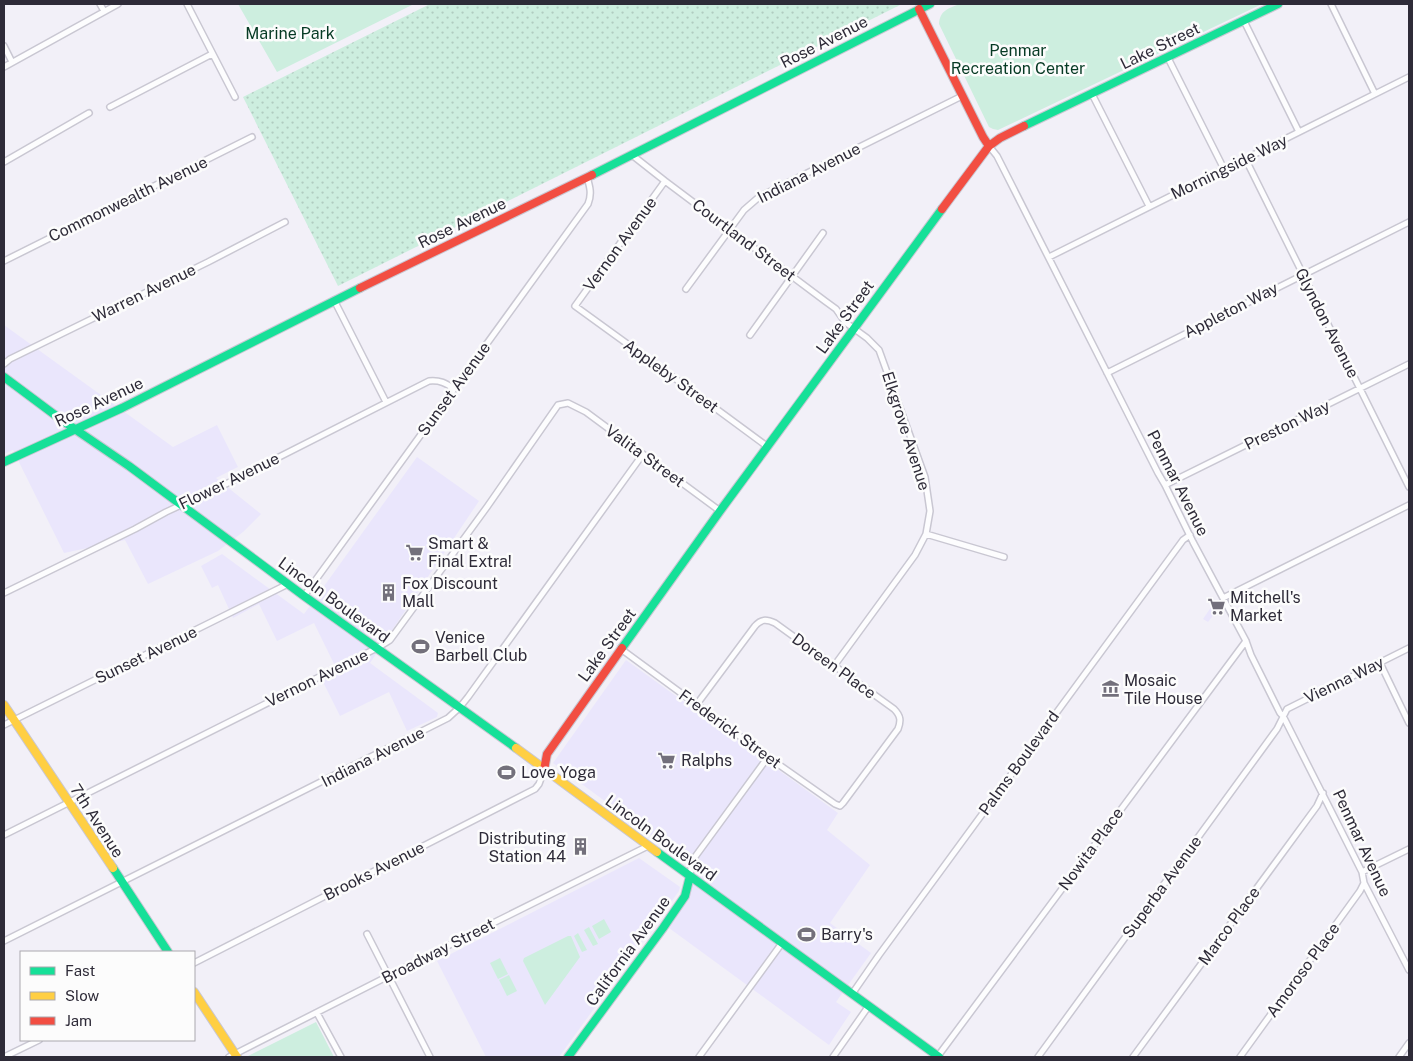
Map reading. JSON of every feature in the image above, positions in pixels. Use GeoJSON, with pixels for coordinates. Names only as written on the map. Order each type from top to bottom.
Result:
{"type":"FeatureCollection","features":[{"type":"Feature","properties":{"kind":"main road","name":"Rose Avenue"},"geometry":{"type":"LineString","coordinates":[[4,462],[122,408],[334,300],[588,178],[930,4]]}},
{"type":"Feature","properties":{"kind":"main road","name":"Lake Street"},"geometry":{"type":"LineString","coordinates":[[544,770],[547,754],[621,649],[720,511],[989,146],[1000,138],[1278,4]]}},
{"type":"Feature","properties":{"kind":"main road","name":"Penmar Avenue"},"geometry":{"type":"LineString","coordinates":[[919,9],[989,146]]}},
{"type":"Feature","properties":{"kind":"main road","name":"Lincoln Boulevard"},"geometry":{"type":"LineString","coordinates":[[4,377],[75,429],[126,463],[304,596],[460,707],[938,1057]]}},
{"type":"Feature","properties":{"kind":"main road","name":"7th Avenue"},"geometry":{"type":"LineString","coordinates":[[4,705],[167,951]]}},
{"type":"Feature","properties":{"kind":"main road","name":"California Avenue"},"geometry":{"type":"LineString","coordinates":[[568,1057],[685,896],[690,876]]}},
{"type":"Feature","properties":{"kind":"main road"},"geometry":{"type":"LineString","coordinates":[[195,994],[234,1056]]}},
{"type":"Feature","properties":{"kind":"street"},"geometry":{"type":"LineString","coordinates":[[100,4],[104,11]]}},
{"type":"Feature","properties":{"kind":"street"},"geometry":{"type":"LineString","coordinates":[[4,67],[118,4]]}},
{"type":"Feature","properties":{"kind":"street"},"geometry":{"type":"LineString","coordinates":[[187,4],[235,96]]}},
{"type":"Feature","properties":{"kind":"street"},"geometry":{"type":"LineString","coordinates":[[1331,4],[1375,94]]}},
{"type":"Feature","properties":{"kind":"street"},"geometry":{"type":"LineString","coordinates":[[1244,21],[1299,132]]}},
{"type":"Feature","properties":{"kind":"street"},"geometry":{"type":"LineString","coordinates":[[4,46],[12,62]]}},
{"type":"Feature","properties":{"kind":"street"},"geometry":{"type":"LineString","coordinates":[[110,107],[212,54]]}},
{"type":"Feature","properties":{"kind":"street"},"geometry":{"type":"LineString","coordinates":[[1168,58],[1224,169]]}},
{"type":"Feature","properties":{"kind":"street","name":"Morningside Way"},"geometry":{"type":"LineString","coordinates":[[1049,257],[1409,77]]}},
{"type":"Feature","properties":{"kind":"street"},"geometry":{"type":"LineString","coordinates":[[1092,94],[1149,206]]}},
{"type":"Feature","properties":{"kind":"street","name":"Indiana Avenue"},"geometry":{"type":"LineString","coordinates":[[686,289],[744,210],[759,197],[962,96]]}},
{"type":"Feature","properties":{"kind":"street"},"geometry":{"type":"LineString","coordinates":[[4,162],[89,113]]}},
{"type":"Feature","properties":{"kind":"street","name":"Commonwealth Avenue"},"geometry":{"type":"LineString","coordinates":[[4,260],[252,137]]}},
{"type":"Feature","properties":{"kind":"street","name":"Penmar Avenue"},"geometry":{"type":"LineString","coordinates":[[989,146],[998,156],[1158,474],[1166,485],[1246,641],[1251,655],[1323,793],[1362,872],[1364,882],[1409,970]]}},
{"type":"Feature","properties":{"kind":"street","name":"Courtland Street"},"geometry":{"type":"LineString","coordinates":[[632,155],[826,300],[836,309],[845,322],[854,329]]}},
{"type":"Feature","properties":{"kind":"street","name":"Glyndon Avenue"},"geometry":{"type":"LineString","coordinates":[[1246,160],[1409,487]]}},
{"type":"Feature","properties":{"kind":"street","name":"Sunset Avenue"},"geometry":{"type":"LineString","coordinates":[[304,596],[588,204],[591,188],[588,178]]}},
{"type":"Feature","properties":{"kind":"street","name":"Vernon Avenue"},"geometry":{"type":"LineString","coordinates":[[575,306],[665,181]]}},
{"type":"Feature","properties":{"kind":"street","name":"Warren Avenue"},"geometry":{"type":"LineString","coordinates":[[4,364],[10,359],[285,222]]}},
{"type":"Feature","properties":{"kind":"street","name":"Appleton Way"},"geometry":{"type":"LineString","coordinates":[[1107,372],[1409,222]]}},
{"type":"Feature","properties":{"kind":"street"},"geometry":{"type":"LineString","coordinates":[[750,335],[791,275],[823,233]]}},
{"type":"Feature","properties":{"kind":"street"},"geometry":{"type":"LineString","coordinates":[[334,300],[386,402]]}},
{"type":"Feature","properties":{"kind":"street","name":"Appleby Street"},"geometry":{"type":"LineString","coordinates":[[575,306],[768,447]]}},
{"type":"Feature","properties":{"kind":"street","name":"Elkgrove Avenue"},"geometry":{"type":"LineString","coordinates":[[834,666],[915,555],[926,534],[930,511],[926,483],[920,462],[879,350],[854,329]]}},
{"type":"Feature","properties":{"kind":"street","name":"Preston Way"},"geometry":{"type":"LineString","coordinates":[[1166,485],[1409,364]]}},
{"type":"Feature","properties":{"kind":"street","name":"Flower Avenue"},"geometry":{"type":"LineString","coordinates":[[4,593],[430,381],[438,380],[454,389]]}},
{"type":"Feature","properties":{"kind":"street","name":"Vernon Avenue"},"geometry":{"type":"LineString","coordinates":[[4,835],[390,640],[487,507],[558,405],[568,403]]}},
{"type":"Feature","properties":{"kind":"street","name":"Valita Street"},"geometry":{"type":"LineString","coordinates":[[568,403],[586,412],[720,511]]}},
{"type":"Feature","properties":{"kind":"street","name":"Indiana Avenue"},"geometry":{"type":"LineString","coordinates":[[4,941],[448,718],[460,707],[644,454]]}},
{"type":"Feature","properties":{"kind":"street"},"geometry":{"type":"LineString","coordinates":[[1223,598],[1409,506]]}},
{"type":"Feature","properties":{"kind":"street"},"geometry":{"type":"LineString","coordinates":[[926,534],[1004,557]]}},
{"type":"Feature","properties":{"kind":"street","name":"Palms Boulevard"},"geometry":{"type":"LineString","coordinates":[[852,994],[1182,540],[1190,535]]}},
{"type":"Feature","properties":{"kind":"street","name":"Sunset Avenue"},"geometry":{"type":"LineString","coordinates":[[4,725],[288,584]]}},
{"type":"Feature","properties":{"kind":"street","name":"Doreen Place"},"geometry":{"type":"LineString","coordinates":[[697,704],[759,622],[764,620],[775,623],[894,709],[900,718],[898,729],[840,806]]}},
{"type":"Feature","properties":{"kind":"street","name":"Nowita Place"},"geometry":{"type":"LineString","coordinates":[[938,1057],[1246,641]]}},
{"type":"Feature","properties":{"kind":"street","name":"Vienna Way"},"geometry":{"type":"LineString","coordinates":[[1283,716],[1287,709],[1409,648]]}},
{"type":"Feature","properties":{"kind":"street","name":"Frederick Street"},"geometry":{"type":"LineString","coordinates":[[621,649],[768,757],[840,806]]}},
{"type":"Feature","properties":{"kind":"street"},"geometry":{"type":"LineString","coordinates":[[1380,663],[1409,723]]}},
{"type":"Feature","properties":{"kind":"street","name":"Superba Avenue"},"geometry":{"type":"LineString","coordinates":[[1038,1057],[1277,729],[1283,716]]}},
{"type":"Feature","properties":{"kind":"street","name":"California Avenue"},"geometry":{"type":"LineString","coordinates":[[690,876],[692,861],[768,757]]}},
{"type":"Feature","properties":{"kind":"street","name":"Brooks Avenue"},"geometry":{"type":"LineString","coordinates":[[195,961],[535,790],[544,770]]}},
{"type":"Feature","properties":{"kind":"street","name":"Marco Place"},"geometry":{"type":"LineString","coordinates":[[1133,1057],[1317,806],[1323,793]]}},
{"type":"Feature","properties":{"kind":"street","name":"Broadway Street"},"geometry":{"type":"LineString","coordinates":[[234,1056],[388,976],[648,846]]}},
{"type":"Feature","properties":{"kind":"street"},"geometry":{"type":"LineString","coordinates":[[1362,872],[1409,849]]}},
{"type":"Feature","properties":{"kind":"street","name":"Amoroso Place"},"geometry":{"type":"LineString","coordinates":[[1240,1057],[1360,891],[1364,882]]}},
{"type":"Feature","properties":{"kind":"street"},"geometry":{"type":"LineString","coordinates":[[367,934],[430,1057]]}},
{"type":"Feature","properties":{"kind":"street"},"geometry":{"type":"LineString","coordinates":[[700,1057],[782,943]]}},
{"type":"Feature","properties":{"kind":"street"},"geometry":{"type":"LineString","coordinates":[[833,1057],[868,1007]]}},
{"type":"Feature","properties":{"kind":"street"},"geometry":{"type":"LineString","coordinates":[[317,1013],[341,1057]]}},
{"type":"Feature","properties":{"kind":"street"},"geometry":{"type":"LineString","coordinates":[[4,1057],[37,1041]]}},
{"type":"Feature","properties":{"kind":"street"},"geometry":{"type":"LineString","coordinates":[[1399,1057],[1409,1043]]}},
{"type":"Feature","properties":{"kind":"shaded area"},"geometry":{"type":"Polygon","coordinates":[[[4,325],[173,447],[217,425],[238,467],[216,478],[261,514],[243,532],[218,551],[148,584],[125,540],[64,553],[13,450],[4,454],[4,325]]]}},
{"type":"Feature","properties":{"kind":"shaded area"},"geometry":{"type":"Polygon","coordinates":[[[417,457],[479,501],[370,663],[438,713],[437,717],[407,731],[389,692],[340,716],[322,680],[338,672],[314,623],[277,641],[259,604],[233,618],[218,585],[212,588],[201,566],[222,554],[304,614],[417,457]]]}},
{"type":"Feature","properties":{"kind":"shaded area"},"geometry":{"type":"Polygon","coordinates":[[[1216,600],[1219,608],[1208,622],[1203,619],[1216,600]]]}},
{"type":"Feature","properties":{"kind":"shaded area"},"geometry":{"type":"Polygon","coordinates":[[[626,660],[838,813],[827,830],[870,865],[830,923],[871,953],[836,1002],[851,1012],[829,1045],[669,928],[699,870],[553,763],[626,660]]]}},
{"type":"Feature","properties":{"kind":"shaded area"},"geometry":{"type":"Polygon","coordinates":[[[639,858],[680,887],[679,891],[559,1057],[486,1057],[437,961],[639,858]]]}},
{"type":"Feature","properties":{"kind":"green space","name":"Marine Park"},"geometry":{"type":"Polygon","coordinates":[[[238,4],[414,4],[277,72],[238,4]]]}},
{"type":"Feature","properties":{"kind":"green space"},"geometry":{"type":"Polygon","coordinates":[[[430,4],[902,4],[338,286],[243,97],[430,4]]]}},
{"type":"Feature","properties":{"kind":"green space","name":"Penmar Recreation Center"},"geometry":{"type":"Polygon","coordinates":[[[959,4],[1262,4],[998,130],[989,127],[939,24],[943,13],[959,4]]]}},
{"type":"Feature","properties":{"kind":"green space"},"geometry":{"type":"Polygon","coordinates":[[[604,919],[611,932],[599,939],[592,926],[604,919]]]}},
{"type":"Feature","properties":{"kind":"green space"},"geometry":{"type":"Polygon","coordinates":[[[589,927],[598,944],[593,946],[584,930],[589,927]]]}},
{"type":"Feature","properties":{"kind":"green space"},"geometry":{"type":"Polygon","coordinates":[[[578,933],[587,950],[582,952],[574,936],[578,933]]]}},
{"type":"Feature","properties":{"kind":"green space"},"geometry":{"type":"Polygon","coordinates":[[[571,936],[580,957],[545,1005],[523,961],[524,958],[571,936]]]}},
{"type":"Feature","properties":{"kind":"green space"},"geometry":{"type":"Polygon","coordinates":[[[500,958],[508,974],[498,979],[490,963],[500,958]]]}},
{"type":"Feature","properties":{"kind":"green space"},"geometry":{"type":"Polygon","coordinates":[[[509,975],[517,991],[507,996],[499,980],[509,975]]]}},
{"type":"Feature","properties":{"kind":"green space"},"geometry":{"type":"Polygon","coordinates":[[[316,1022],[334,1057],[248,1056],[316,1022]]]}},
{"type":"Feature","properties":{"kind":"traffic: fast"},"geometry":{"type":"LineString","coordinates":[[592,175],[930,4]]}},
{"type":"Feature","properties":{"kind":"traffic: fast"},"geometry":{"type":"LineString","coordinates":[[1024,126],[1278,4]]}},
{"type":"Feature","properties":{"kind":"traffic: fast"},"geometry":{"type":"LineString","coordinates":[[622,648],[720,511],[942,209]]}},
{"type":"Feature","properties":{"kind":"traffic: fast"},"geometry":{"type":"LineString","coordinates":[[4,462],[122,408],[360,288]]}},
{"type":"Feature","properties":{"kind":"traffic: fast"},"geometry":{"type":"LineString","coordinates":[[4,377],[516,748]]}},
{"type":"Feature","properties":{"kind":"traffic: fast"},"geometry":{"type":"LineString","coordinates":[[657,852],[939,1057]]}},
{"type":"Feature","properties":{"kind":"traffic: fast"},"geometry":{"type":"LineString","coordinates":[[113,868],[167,951]]}},
{"type":"Feature","properties":{"kind":"traffic: fast"},"geometry":{"type":"LineString","coordinates":[[568,1057],[685,896],[690,876]]}},
{"type":"Feature","properties":{"kind":"traffic: slow"},"geometry":{"type":"LineString","coordinates":[[4,705],[113,868]]}},
{"type":"Feature","properties":{"kind":"traffic: slow"},"geometry":{"type":"LineString","coordinates":[[516,748],[657,852]]}},
{"type":"Feature","properties":{"kind":"traffic: slow"},"geometry":{"type":"LineString","coordinates":[[195,994],[237,1057]]}},
{"type":"Feature","properties":{"kind":"traffic: jam"},"geometry":{"type":"LineString","coordinates":[[919,9],[989,146]]}},
{"type":"Feature","properties":{"kind":"traffic: jam"},"geometry":{"type":"LineString","coordinates":[[942,209],[989,146],[1024,126]]}},
{"type":"Feature","properties":{"kind":"traffic: jam"},"geometry":{"type":"LineString","coordinates":[[360,288],[592,175]]}},
{"type":"Feature","properties":{"kind":"traffic: jam"},"geometry":{"type":"LineString","coordinates":[[544,770],[547,754],[622,648]]}},
{"type":"Feature","properties":{"kind":"place","name":"Smart & Final Extra!"},"geometry":{"type":"Point","coordinates":[414,552]}},
{"type":"Feature","properties":{"kind":"place","name":"Fox Discount Mall"},"geometry":{"type":"Point","coordinates":[388,592]}},
{"type":"Feature","properties":{"kind":"place","name":"Mitchell's Market"},"geometry":{"type":"Point","coordinates":[1216,606]}},
{"type":"Feature","properties":{"kind":"place","name":"Venice Barbell Club"},"geometry":{"type":"Point","coordinates":[421,646]}},
{"type":"Feature","properties":{"kind":"place","name":"Mosaic Tile House"},"geometry":{"type":"Point","coordinates":[1110,689]}},
{"type":"Feature","properties":{"kind":"place","name":"Ralphs"},"geometry":{"type":"Point","coordinates":[667,760]}},
{"type":"Feature","properties":{"kind":"place","name":"Love Yoga"},"geometry":{"type":"Point","coordinates":[507,772]}},
{"type":"Feature","properties":{"kind":"place","name":"Distributing Station 44"},"geometry":{"type":"Point","coordinates":[580,847]}},
{"type":"Feature","properties":{"kind":"place","name":"Barry's"},"geometry":{"type":"Point","coordinates":[807,934]}}]}
